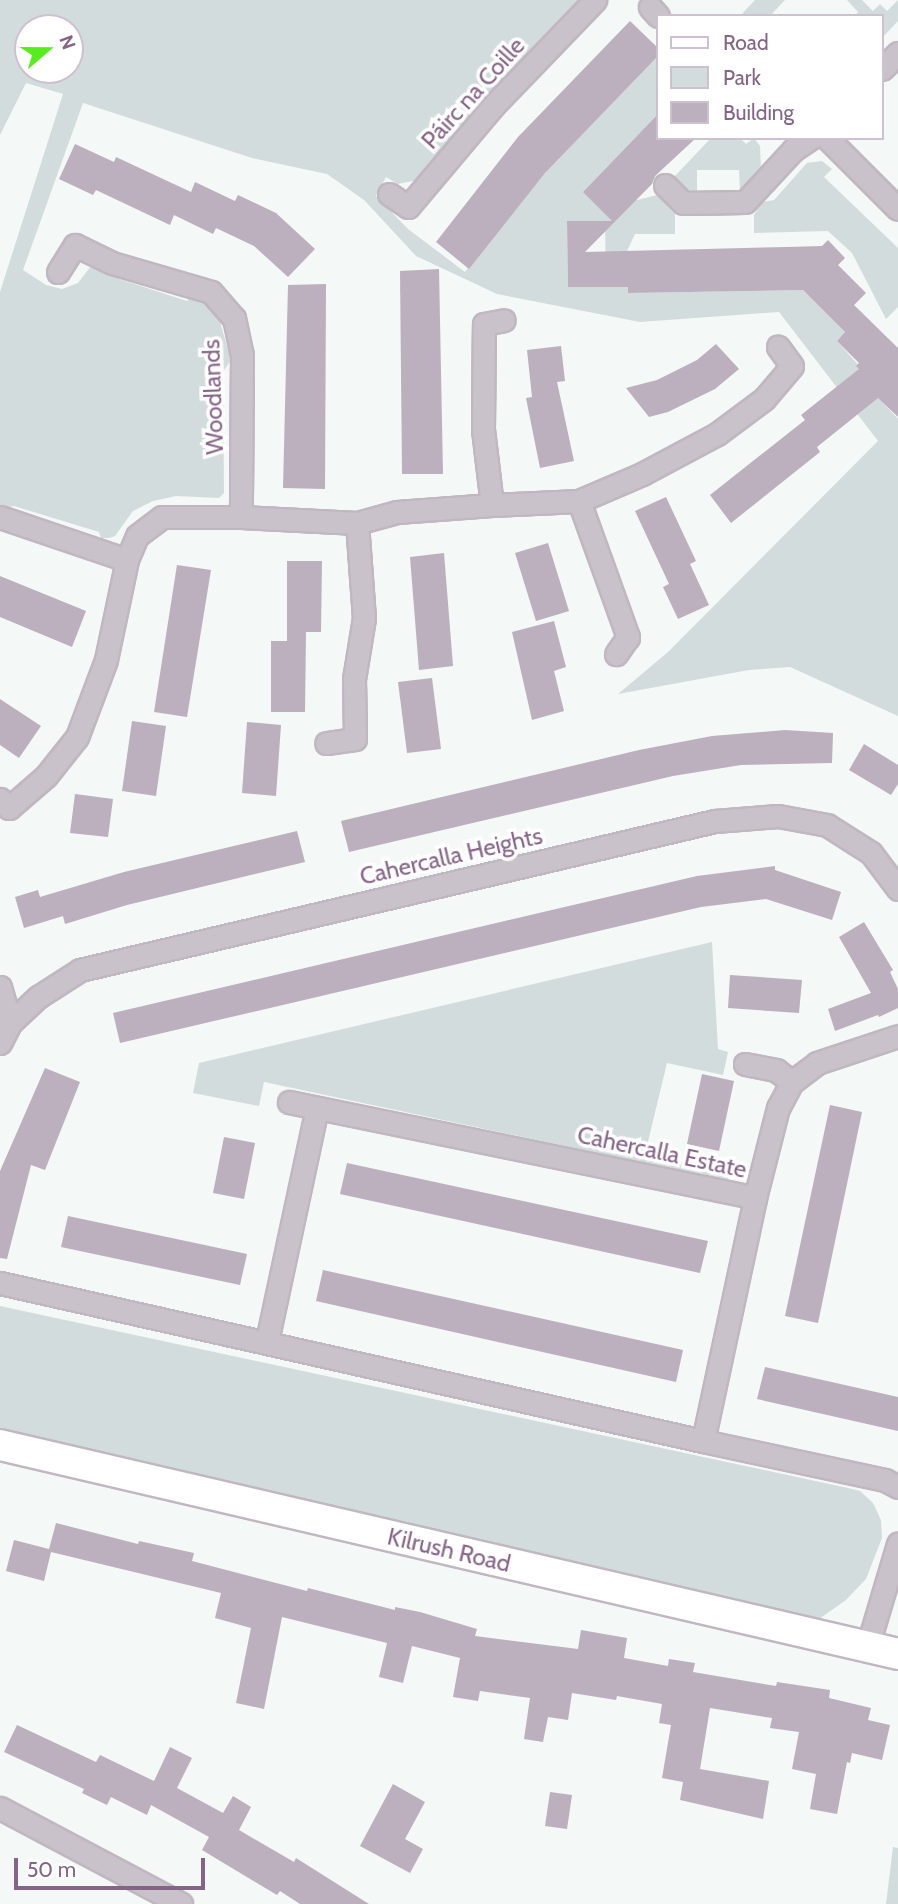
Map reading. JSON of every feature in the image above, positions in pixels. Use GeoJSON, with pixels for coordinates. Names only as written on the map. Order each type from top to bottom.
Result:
{"type":"FeatureCollection","features":[{"type":"Feature","properties":{"kind":"main road","name":"Kilrush Road"},"geometry":{"type":"LineString","coordinates":[[0,1445],[898,1654]]}},
{"type":"Feature","properties":{"kind":"street","name":"Páirc na Coille"},"geometry":{"type":"LineString","coordinates":[[388,194],[408,207],[494,105],[595,0]]}},
{"type":"Feature","properties":{"kind":"street"},"geometry":{"type":"LineString","coordinates":[[884,67],[898,52]]}},
{"type":"Feature","properties":{"kind":"street"},"geometry":{"type":"LineString","coordinates":[[829,140],[898,209]]}},
{"type":"Feature","properties":{"kind":"street"},"geometry":{"type":"LineString","coordinates":[[665,185],[683,203],[745,202],[787,144]]}},
{"type":"Feature","properties":{"kind":"street","name":"Woodlands"},"geometry":{"type":"LineString","coordinates":[[58,272],[75,245],[112,263],[211,292],[234,318],[243,355],[241,517]]}},
{"type":"Feature","properties":{"kind":"street"},"geometry":{"type":"LineString","coordinates":[[492,505],[483,429],[484,324],[504,320]]}},
{"type":"Feature","properties":{"kind":"street"},"geometry":{"type":"LineString","coordinates":[[3,807],[46,776],[77,737],[106,660],[127,560],[137,536],[162,517],[241,517],[357,523],[397,512],[579,501],[642,474],[717,434],[764,399],[792,366],[778,347]]}},
{"type":"Feature","properties":{"kind":"street"},"geometry":{"type":"LineString","coordinates":[[579,501],[628,636],[616,654]]}},
{"type":"Feature","properties":{"kind":"street"},"geometry":{"type":"LineString","coordinates":[[0,517],[127,560]]}},
{"type":"Feature","properties":{"kind":"street"},"geometry":{"type":"LineString","coordinates":[[326,743],[355,739],[354,679],[364,618],[357,523]]}},
{"type":"Feature","properties":{"kind":"street","name":"Cahercalla Heights"},"geometry":{"type":"LineString","coordinates":[[10,1023],[38,997],[80,970],[715,821],[778,817],[827,825],[871,853],[898,889]]}},
{"type":"Feature","properties":{"kind":"street"},"geometry":{"type":"LineString","coordinates":[[0,987],[10,1023],[0,1043]]}},
{"type":"Feature","properties":{"kind":"street"},"geometry":{"type":"LineString","coordinates":[[755,1198],[778,1108],[792,1082],[817,1063],[898,1036]]}},
{"type":"Feature","properties":{"kind":"street"},"geometry":{"type":"LineString","coordinates":[[745,1064],[776,1070],[792,1082]]}},
{"type":"Feature","properties":{"kind":"street","name":"Cahercalla Estate"},"geometry":{"type":"LineString","coordinates":[[289,1102],[755,1198],[704,1441]]}},
{"type":"Feature","properties":{"kind":"street"},"geometry":{"type":"LineString","coordinates":[[267,1341],[317,1108]]}},
{"type":"Feature","properties":{"kind":"street"},"geometry":{"type":"LineString","coordinates":[[0,1283],[885,1480],[898,1488]]}},
{"type":"Feature","properties":{"kind":"street"},"geometry":{"type":"LineString","coordinates":[[867,1648],[898,1544]]}},
{"type":"Feature","properties":{"kind":"street"},"geometry":{"type":"LineString","coordinates":[[0,1808],[181,1904]]}},
{"type":"Feature","properties":{"kind":"green space"},"geometry":{"type":"Polygon","coordinates":[[[0,0],[580,0],[485,99],[418,180],[398,184],[386,177],[376,196],[408,229],[465,272],[548,169],[656,58],[656,116],[583,192],[637,200],[657,195],[675,214],[675,234],[635,234],[627,251],[628,293],[803,290],[845,332],[837,341],[879,388],[874,393],[898,419],[898,716],[790,667],[749,670],[618,694],[668,652],[878,441],[779,312],[640,322],[497,294],[416,256],[364,200],[327,174],[252,158],[83,103],[23,270],[46,285],[62,289],[78,283],[91,266],[112,269],[119,279],[187,301],[192,295],[205,303],[220,322],[231,360],[223,372],[224,493],[219,498],[176,496],[153,501],[133,511],[115,536],[109,538],[101,538],[99,532],[14,506],[0,509],[0,292],[63,94],[29,84],[84,84],[84,14],[14,14],[14,84],[26,84],[0,135],[0,0]],[[567,221],[568,287],[606,287],[605,221],[567,221]]]}},
{"type":"Feature","properties":{"kind":"green space"},"geometry":{"type":"Polygon","coordinates":[[[755,0],[785,0],[772,14],[742,14],[755,0]]]}},
{"type":"Feature","properties":{"kind":"green space"},"geometry":{"type":"Polygon","coordinates":[[[847,0],[862,0],[873,11],[880,4],[887,11],[898,0],[898,21],[884,36],[884,14],[856,14],[858,12],[847,0]]]}},
{"type":"Feature","properties":{"kind":"green space"},"geometry":{"type":"Polygon","coordinates":[[[709,140],[742,140],[746,144],[756,140],[760,146],[761,170],[740,192],[739,170],[697,170],[697,191],[689,192],[673,178],[709,140]]]}},
{"type":"Feature","properties":{"kind":"green space"},"geometry":{"type":"Polygon","coordinates":[[[822,161],[832,169],[824,177],[898,248],[898,307],[886,319],[852,253],[828,231],[754,233],[754,215],[762,202],[774,200],[807,163],[822,161]]]}},
{"type":"Feature","properties":{"kind":"green space"},"geometry":{"type":"Polygon","coordinates":[[[712,942],[718,1049],[728,1052],[723,1075],[667,1063],[645,1154],[739,1173],[725,1180],[264,1082],[259,1106],[193,1093],[199,1063],[712,942]]]}},
{"type":"Feature","properties":{"kind":"green space"},"geometry":{"type":"Polygon","coordinates":[[[0,1306],[860,1491],[873,1503],[881,1520],[882,1538],[866,1579],[846,1600],[819,1619],[806,1619],[0,1428],[0,1306]]]}},
{"type":"Feature","properties":{"kind":"green space"},"geometry":{"type":"Polygon","coordinates":[[[893,1847],[898,1848],[898,1904],[886,1904],[893,1847]]]}},
{"type":"Feature","properties":{"kind":"building"},"geometry":{"type":"Polygon","coordinates":[[[630,21],[656,46],[656,58],[545,173],[469,269],[436,242],[518,137],[630,21]]]}},
{"type":"Feature","properties":{"kind":"building"},"geometry":{"type":"Polygon","coordinates":[[[656,116],[656,140],[694,140],[655,176],[652,184],[585,252],[822,246],[828,240],[845,258],[838,265],[866,293],[854,305],[898,348],[898,417],[878,398],[817,447],[820,452],[731,523],[710,495],[805,420],[801,415],[859,369],[856,366],[859,363],[837,341],[845,332],[803,290],[628,293],[628,287],[568,287],[567,221],[612,221],[583,192],[656,116]]]}},
{"type":"Feature","properties":{"kind":"building"},"geometry":{"type":"Polygon","coordinates":[[[75,144],[114,162],[116,157],[191,192],[195,182],[235,201],[238,195],[276,213],[315,249],[288,277],[254,246],[216,228],[213,234],[174,215],[170,225],[96,190],[93,195],[59,179],[75,144]]]}},
{"type":"Feature","properties":{"kind":"building"},"geometry":{"type":"Polygon","coordinates":[[[439,269],[443,474],[402,474],[400,271],[439,269]]]}},
{"type":"Feature","properties":{"kind":"building"},"geometry":{"type":"Polygon","coordinates":[[[326,284],[325,489],[283,488],[288,285],[326,284]]]}},
{"type":"Feature","properties":{"kind":"building"},"geometry":{"type":"Polygon","coordinates":[[[716,344],[739,369],[715,389],[668,412],[649,417],[626,388],[657,380],[697,360],[716,344]]]}},
{"type":"Feature","properties":{"kind":"building"},"geometry":{"type":"Polygon","coordinates":[[[561,346],[565,381],[557,382],[574,461],[540,468],[526,398],[532,397],[527,350],[561,346]]]}},
{"type":"Feature","properties":{"kind":"building"},"geometry":{"type":"Polygon","coordinates":[[[666,497],[696,561],[690,564],[709,605],[678,619],[663,587],[669,584],[635,511],[666,497]]]}},
{"type":"Feature","properties":{"kind":"building"},"geometry":{"type":"Polygon","coordinates":[[[548,543],[569,611],[536,621],[515,553],[548,543]]]}},
{"type":"Feature","properties":{"kind":"building"},"geometry":{"type":"Polygon","coordinates":[[[444,553],[453,666],[419,670],[410,557],[444,553]]]}},
{"type":"Feature","properties":{"kind":"building"},"geometry":{"type":"Polygon","coordinates":[[[287,561],[322,561],[321,632],[306,632],[305,712],[271,712],[271,641],[287,641],[287,561]]]}},
{"type":"Feature","properties":{"kind":"building"},"geometry":{"type":"Polygon","coordinates":[[[177,565],[211,570],[187,717],[154,712],[177,565]]]}},
{"type":"Feature","properties":{"kind":"building"},"geometry":{"type":"Polygon","coordinates":[[[0,576],[86,611],[72,647],[0,617],[0,576]]]}},
{"type":"Feature","properties":{"kind":"building"},"geometry":{"type":"Polygon","coordinates":[[[554,621],[566,667],[554,671],[564,711],[532,720],[512,632],[554,621]]]}},
{"type":"Feature","properties":{"kind":"building"},"geometry":{"type":"Polygon","coordinates":[[[432,678],[441,749],[407,753],[398,682],[432,678]]]}},
{"type":"Feature","properties":{"kind":"building"},"geometry":{"type":"Polygon","coordinates":[[[0,699],[41,726],[19,758],[0,745],[0,699]]]}},
{"type":"Feature","properties":{"kind":"building"},"geometry":{"type":"Polygon","coordinates":[[[132,721],[166,726],[156,796],[122,791],[132,721]]]}},
{"type":"Feature","properties":{"kind":"building"},"geometry":{"type":"Polygon","coordinates":[[[247,722],[281,725],[276,796],[242,793],[247,722]]]}},
{"type":"Feature","properties":{"kind":"building"},"geometry":{"type":"Polygon","coordinates":[[[785,730],[833,733],[832,763],[741,765],[673,776],[349,852],[341,821],[639,750],[712,736],[785,730]]]}},
{"type":"Feature","properties":{"kind":"building"},"geometry":{"type":"Polygon","coordinates":[[[864,744],[898,765],[898,784],[891,795],[849,770],[864,744]]]}},
{"type":"Feature","properties":{"kind":"building"},"geometry":{"type":"Polygon","coordinates":[[[75,794],[113,799],[108,837],[70,833],[75,794]]]}},
{"type":"Feature","properties":{"kind":"building"},"geometry":{"type":"Polygon","coordinates":[[[297,831],[305,862],[127,905],[65,924],[63,916],[24,928],[15,897],[38,890],[40,897],[124,872],[297,831]]]}},
{"type":"Feature","properties":{"kind":"building"},"geometry":{"type":"Polygon","coordinates":[[[775,866],[775,870],[841,892],[832,920],[766,899],[701,907],[120,1043],[113,1013],[697,876],[775,866]]]}},
{"type":"Feature","properties":{"kind":"building"},"geometry":{"type":"Polygon","coordinates":[[[864,922],[893,970],[890,972],[898,989],[898,1008],[835,1031],[828,1009],[871,993],[839,937],[864,922]]]}},
{"type":"Feature","properties":{"kind":"building"},"geometry":{"type":"Polygon","coordinates":[[[730,975],[802,980],[799,1013],[728,1008],[730,975]]]}},
{"type":"Feature","properties":{"kind":"building"},"geometry":{"type":"Polygon","coordinates":[[[45,1068],[80,1082],[45,1170],[31,1165],[7,1259],[0,1258],[0,1171],[45,1068]]]}},
{"type":"Feature","properties":{"kind":"building"},"geometry":{"type":"Polygon","coordinates":[[[702,1074],[734,1081],[719,1151],[687,1144],[702,1074]]]}},
{"type":"Feature","properties":{"kind":"building"},"geometry":{"type":"Polygon","coordinates":[[[830,1105],[862,1112],[818,1323],[785,1316],[830,1105]]]}},
{"type":"Feature","properties":{"kind":"building"},"geometry":{"type":"Polygon","coordinates":[[[224,1137],[255,1143],[244,1199],[213,1193],[224,1137]]]}},
{"type":"Feature","properties":{"kind":"building"},"geometry":{"type":"Polygon","coordinates":[[[347,1163],[708,1241],[700,1273],[340,1194],[347,1163]]]}},
{"type":"Feature","properties":{"kind":"building"},"geometry":{"type":"Polygon","coordinates":[[[68,1216],[247,1254],[240,1285],[61,1247],[68,1216]]]}},
{"type":"Feature","properties":{"kind":"building"},"geometry":{"type":"Polygon","coordinates":[[[323,1270],[683,1350],[676,1382],[316,1301],[323,1270]]]}},
{"type":"Feature","properties":{"kind":"building"},"geometry":{"type":"Polygon","coordinates":[[[765,1367],[898,1397],[898,1431],[757,1399],[765,1367]]]}},
{"type":"Feature","properties":{"kind":"building"},"geometry":{"type":"Polygon","coordinates":[[[56,1523],[138,1544],[139,1541],[194,1553],[192,1561],[307,1591],[308,1588],[395,1610],[395,1607],[420,1612],[477,1629],[475,1636],[578,1649],[581,1630],[627,1638],[624,1658],[668,1666],[669,1659],[695,1663],[693,1672],[776,1686],[777,1682],[830,1690],[829,1698],[871,1708],[868,1720],[890,1725],[882,1760],[852,1753],[850,1763],[847,1762],[837,1814],[810,1809],[816,1774],[792,1769],[799,1732],[770,1728],[772,1718],[710,1708],[700,1769],[769,1781],[763,1819],[680,1800],[683,1782],[662,1778],[671,1725],[659,1723],[662,1704],[617,1696],[616,1700],[572,1693],[568,1720],[548,1717],[543,1742],[524,1739],[530,1698],[480,1691],[478,1701],[453,1697],[460,1658],[412,1646],[403,1683],[379,1677],[387,1643],[282,1617],[264,1709],[236,1703],[251,1628],[215,1618],[221,1593],[51,1552],[44,1581],[6,1571],[14,1540],[49,1549],[56,1523]]]}},
{"type":"Feature","properties":{"kind":"building"},"geometry":{"type":"Polygon","coordinates":[[[17,1725],[96,1762],[100,1755],[154,1781],[170,1747],[192,1758],[177,1788],[223,1813],[233,1796],[251,1807],[239,1830],[294,1862],[296,1858],[369,1904],[300,1904],[280,1891],[277,1895],[202,1850],[209,1837],[151,1805],[147,1815],[111,1797],[107,1805],[82,1793],[84,1789],[4,1752],[17,1725]]]}},
{"type":"Feature","properties":{"kind":"building"},"geometry":{"type":"Polygon","coordinates":[[[393,1784],[425,1802],[405,1839],[423,1849],[410,1873],[360,1846],[393,1784]]]}},
{"type":"Feature","properties":{"kind":"building"},"geometry":{"type":"Polygon","coordinates":[[[550,1792],[572,1795],[567,1829],[545,1826],[550,1792]]]}}]}
